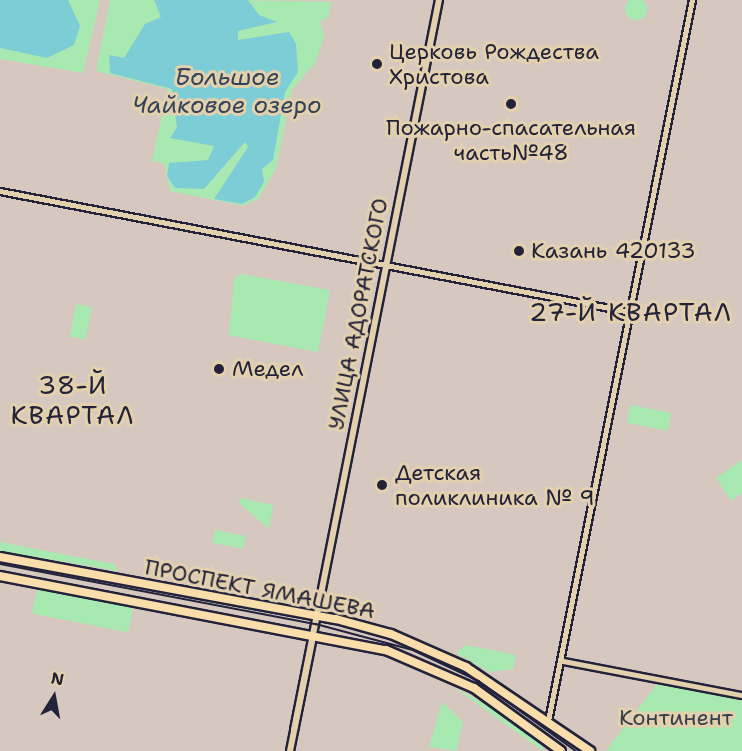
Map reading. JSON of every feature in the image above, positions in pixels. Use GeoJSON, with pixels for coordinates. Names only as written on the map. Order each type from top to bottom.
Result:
{"type":"FeatureCollection","features":[{"type":"Feature","properties":{"kind":"main road","name":"ПРОСПЕКТ ЯМАШЕВА"},"geometry":{"type":"LineString","coordinates":[[0,557],[366,626],[449,658],[548,721],[590,751]]}},
{"type":"Feature","properties":{"kind":"main road","name":"ПРОСПЕКТ ЯМАШЕВА"},"geometry":{"type":"LineString","coordinates":[[0,576],[386,651],[450,676],[510,711],[561,751]]}},
{"type":"Feature","properties":{"kind":"street","name":"УЛИЦА АДОРАТСКОГО"},"geometry":{"type":"LineString","coordinates":[[290,751],[439,0]]}},
{"type":"Feature","properties":{"kind":"street"},"geometry":{"type":"LineString","coordinates":[[548,721],[563,661],[692,0]]}},
{"type":"Feature","properties":{"kind":"street"},"geometry":{"type":"LineString","coordinates":[[0,191],[386,268],[631,312]]}},
{"type":"Feature","properties":{"kind":"street"},"geometry":{"type":"LineString","coordinates":[[563,661],[742,694]]}},
{"type":"Feature","properties":{"kind":"green space"},"geometry":{"type":"Polygon","coordinates":[[[636,-2],[644,1],[647,9],[644,17],[636,20],[628,17],[625,9],[628,1],[636,-2]]]}},
{"type":"Feature","properties":{"kind":"green space"},"geometry":{"type":"Polygon","coordinates":[[[0,0],[100,0],[83,73],[0,59],[0,0]]]}},
{"type":"Feature","properties":{"kind":"green space"},"geometry":{"type":"Polygon","coordinates":[[[110,0],[154,0],[158,5],[161,16],[124,58],[113,56],[172,89],[177,127],[215,146],[204,189],[245,142],[249,147],[234,168],[258,188],[264,182],[262,169],[285,92],[298,71],[296,45],[289,32],[238,41],[238,31],[259,15],[248,0],[331,2],[328,18],[320,21],[324,36],[316,62],[292,90],[276,168],[259,198],[244,206],[170,191],[164,163],[152,161],[168,89],[96,71],[110,0]]]}},
{"type":"Feature","properties":{"kind":"green space"},"geometry":{"type":"Polygon","coordinates":[[[241,274],[330,290],[318,352],[229,335],[234,279],[241,274]]]}},
{"type":"Feature","properties":{"kind":"green space"},"geometry":{"type":"Polygon","coordinates":[[[76,304],[92,307],[85,339],[70,336],[76,304]]]}},
{"type":"Feature","properties":{"kind":"green space"},"geometry":{"type":"Polygon","coordinates":[[[630,405],[671,413],[668,431],[627,423],[630,405]]]}},
{"type":"Feature","properties":{"kind":"green space"},"geometry":{"type":"Polygon","coordinates":[[[742,460],[742,493],[731,501],[716,478],[742,460]]]}},
{"type":"Feature","properties":{"kind":"green space"},"geometry":{"type":"Polygon","coordinates":[[[240,498],[273,505],[269,529],[239,503],[240,498]]]}},
{"type":"Feature","properties":{"kind":"green space"},"geometry":{"type":"Polygon","coordinates":[[[215,530],[245,536],[243,549],[213,543],[215,530]]]}},
{"type":"Feature","properties":{"kind":"green space"},"geometry":{"type":"Polygon","coordinates":[[[0,542],[114,564],[118,571],[0,551],[0,542]]]}},
{"type":"Feature","properties":{"kind":"green space"},"geometry":{"type":"Polygon","coordinates":[[[37,588],[133,607],[128,632],[32,614],[37,588]]]}},
{"type":"Feature","properties":{"kind":"green space"},"geometry":{"type":"Polygon","coordinates":[[[466,645],[516,655],[513,669],[490,672],[456,653],[466,645]]]}},
{"type":"Feature","properties":{"kind":"green space","name":"Континент"},"geometry":{"type":"Polygon","coordinates":[[[659,681],[742,697],[742,751],[606,751],[659,681]]]}},
{"type":"Feature","properties":{"kind":"green space"},"geometry":{"type":"Polygon","coordinates":[[[452,686],[507,716],[542,743],[543,751],[452,686]]]}},
{"type":"Feature","properties":{"kind":"green space"},"geometry":{"type":"Polygon","coordinates":[[[442,702],[463,722],[456,751],[429,747],[442,702]]]}},
{"type":"Feature","properties":{"kind":"water"},"geometry":{"type":"Polygon","coordinates":[[[0,0],[68,0],[80,26],[74,45],[47,58],[0,48],[0,0]]]}},
{"type":"Feature","properties":{"kind":"water","name":"Большое Чайковое озеро"},"geometry":{"type":"Polygon","coordinates":[[[154,0],[248,0],[259,15],[277,22],[238,31],[238,40],[289,32],[296,44],[298,72],[285,92],[273,160],[262,169],[264,182],[255,197],[242,204],[214,199],[248,147],[245,142],[204,189],[175,188],[167,176],[169,163],[208,160],[214,146],[170,138],[177,127],[172,89],[110,73],[109,55],[124,58],[145,24],[161,17],[154,0]]]}},
{"type":"Feature","properties":{"kind":"tram line"},"geometry":{"type":"LineString","coordinates":[[0,564],[316,624],[413,650],[479,681],[576,751]]}},
{"type":"Feature","properties":{"kind":"place","name":"Церковь Рождества Христова"},"geometry":{"type":"Point","coordinates":[377,64]}},
{"type":"Feature","properties":{"kind":"place","name":"Пожарно-спасательная часть№48"},"geometry":{"type":"Point","coordinates":[511,104]}},
{"type":"Feature","properties":{"kind":"place","name":"Казань 420133"},"geometry":{"type":"Point","coordinates":[519,251]}},
{"type":"Feature","properties":{"kind":"place","name":"Медел"},"geometry":{"type":"Point","coordinates":[219,369]}},
{"type":"Feature","properties":{"kind":"place","name":"Детская поликлиника № 9"},"geometry":{"type":"Point","coordinates":[382,485]}},
{"type":"Feature","properties":{"kind":"district","name":"27-Й КВАРТАЛ"},"geometry":{"type":"Point","coordinates":[631,312]}},
{"type":"Feature","properties":{"kind":"district","name":"38-Й КВАРТАЛ"},"geometry":{"type":"Point","coordinates":[73,400]}}]}
